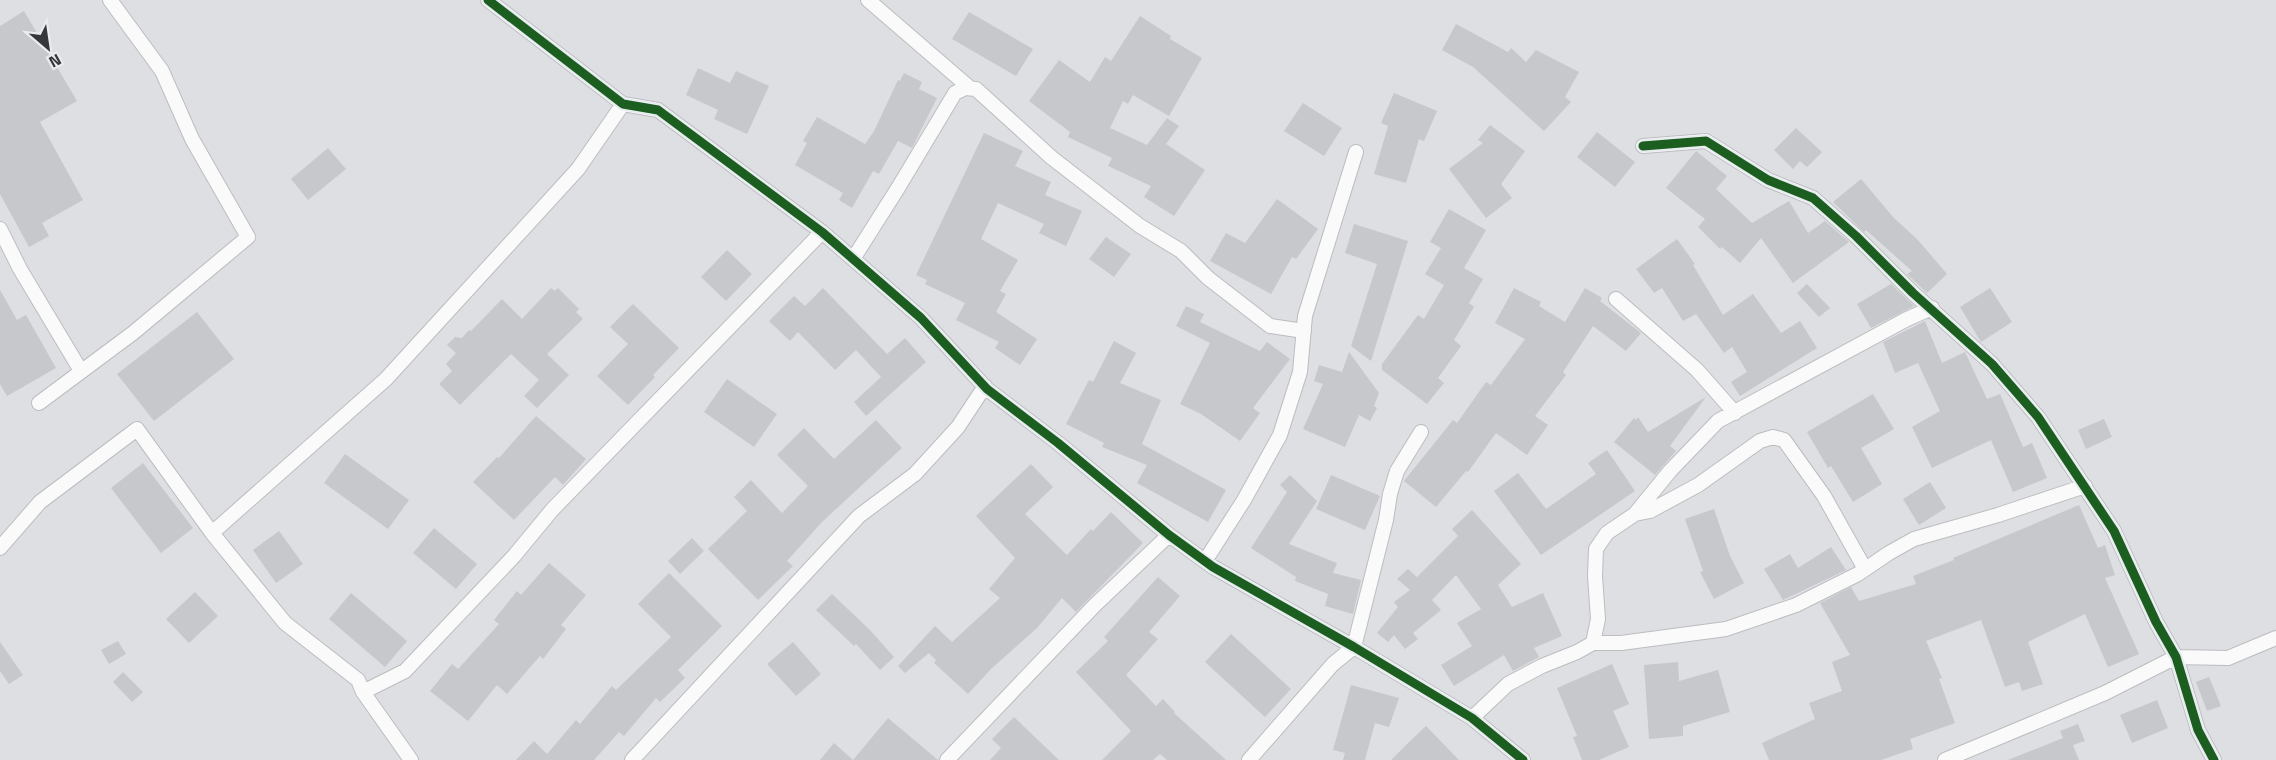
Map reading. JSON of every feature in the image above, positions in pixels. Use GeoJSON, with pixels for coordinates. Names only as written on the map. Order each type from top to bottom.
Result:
{"type":"FeatureCollection","features":[{"type":"Feature","properties":{"kind":"street"},"geometry":{"type":"LineString","coordinates":[[39,403],[134,333],[248,237],[192,139],[162,71],[110,0]]}},
{"type":"Feature","properties":{"kind":"street"},"geometry":{"type":"LineString","coordinates":[[488,0],[623,104],[658,110],[822,232],[921,318],[985,386],[1169,535],[1205,561],[1354,646],[1472,718],[1523,760]]}},
{"type":"Feature","properties":{"kind":"street"},"geometry":{"type":"LineString","coordinates":[[868,0],[970,88]]}},
{"type":"Feature","properties":{"kind":"street"},"geometry":{"type":"LineString","coordinates":[[854,258],[955,93],[970,88],[976,89],[1052,158],[1132,219],[1181,251],[1208,278],[1270,326],[1304,331]]}},
{"type":"Feature","properties":{"kind":"street"},"geometry":{"type":"LineString","coordinates":[[212,533],[386,379],[578,169],[623,104]]}},
{"type":"Feature","properties":{"kind":"street"},"geometry":{"type":"LineString","coordinates":[[1643,146],[1706,141],[1767,180],[1813,198],[1992,364],[2038,417],[2114,531],[2156,622],[2176,657],[2198,730],[2214,760]]}},
{"type":"Feature","properties":{"kind":"street"},"geometry":{"type":"LineString","coordinates":[[1205,561],[1244,500],[1280,435],[1300,372],[1305,316],[1356,152]]}},
{"type":"Feature","properties":{"kind":"street"},"geometry":{"type":"LineString","coordinates":[[0,229],[20,269],[81,371]]}},
{"type":"Feature","properties":{"kind":"street"},"geometry":{"type":"LineString","coordinates":[[363,692],[405,671],[514,556],[552,510],[822,232]]}},
{"type":"Feature","properties":{"kind":"street"},"geometry":{"type":"LineString","coordinates":[[1616,299],[1697,370],[1735,413]]}},
{"type":"Feature","properties":{"kind":"street"},"geometry":{"type":"LineString","coordinates":[[1593,643],[1598,619],[1594,576],[1596,549],[1607,533],[1635,514],[1670,471],[1718,421],[1932,308]]}},
{"type":"Feature","properties":{"kind":"street"},"geometry":{"type":"LineString","coordinates":[[632,760],[859,516],[915,474],[958,427],[985,386]]}},
{"type":"Feature","properties":{"kind":"street"},"geometry":{"type":"LineString","coordinates":[[0,548],[40,502],[137,429],[212,533],[285,623],[358,680],[402,757]]}},
{"type":"Feature","properties":{"kind":"street"},"geometry":{"type":"LineString","coordinates":[[1249,760],[1333,664],[1354,646],[1397,471],[1421,432]]}},
{"type":"Feature","properties":{"kind":"street"},"geometry":{"type":"LineString","coordinates":[[1635,514],[1650,511],[1698,485],[1760,441],[1773,437],[1784,440],[1824,496],[1865,569]]}},
{"type":"Feature","properties":{"kind":"street"},"geometry":{"type":"LineString","coordinates":[[1472,718],[1508,684],[1593,643],[1621,643],[1726,629],[1796,605],[1865,569],[1914,539],[1998,515],[2085,486]]}},
{"type":"Feature","properties":{"kind":"street"},"geometry":{"type":"LineString","coordinates":[[947,760],[1095,605],[1169,535]]}},
{"type":"Feature","properties":{"kind":"street"},"geometry":{"type":"LineString","coordinates":[[1945,760],[1974,754],[2176,657],[2228,658],[2276,638]]}},
{"type":"Feature","properties":{"kind":"building"},"geometry":{"type":"Polygon","coordinates":[[[24,11],[77,101],[40,122],[83,200],[42,223],[49,236],[29,247],[0,194],[0,26],[24,11]]]}},
{"type":"Feature","properties":{"kind":"building"},"geometry":{"type":"Polygon","coordinates":[[[969,12],[1033,49],[1016,76],[952,39],[969,12]]]}},
{"type":"Feature","properties":{"kind":"building"},"geometry":{"type":"Polygon","coordinates":[[[1140,16],[1171,36],[1170,39],[1202,58],[1169,116],[1133,95],[1128,104],[1123,101],[1110,128],[1147,145],[1167,118],[1179,126],[1166,144],[1205,170],[1174,216],[1144,197],[1151,186],[1108,166],[1112,158],[1068,137],[1070,132],[1029,101],[1059,60],[1090,82],[1105,57],[1111,61],[1140,16]]]}},
{"type":"Feature","properties":{"kind":"building"},"geometry":{"type":"Polygon","coordinates":[[[1456,24],[1508,52],[1511,48],[1526,62],[1536,50],[1579,72],[1565,97],[1571,102],[1544,131],[1473,67],[1442,50],[1456,24]]]}},
{"type":"Feature","properties":{"kind":"building"},"geometry":{"type":"Polygon","coordinates":[[[698,68],[730,83],[736,71],[769,86],[747,134],[714,119],[718,110],[686,95],[698,68]]]}},
{"type":"Feature","properties":{"kind":"building"},"geometry":{"type":"Polygon","coordinates":[[[904,73],[922,82],[919,89],[937,98],[912,148],[898,141],[879,174],[873,171],[852,208],[839,200],[843,193],[795,165],[807,143],[803,141],[817,117],[865,144],[874,131],[898,80],[900,81],[904,73]]]}},
{"type":"Feature","properties":{"kind":"building"},"geometry":{"type":"Polygon","coordinates":[[[1394,93],[1437,111],[1424,141],[1419,139],[1406,183],[1374,174],[1388,126],[1381,123],[1394,93]]]}},
{"type":"Feature","properties":{"kind":"building"},"geometry":{"type":"Polygon","coordinates":[[[1303,103],[1342,128],[1324,156],[1284,131],[1303,103]]]}},
{"type":"Feature","properties":{"kind":"building"},"geometry":{"type":"Polygon","coordinates":[[[1490,125],[1525,151],[1501,184],[1512,198],[1486,218],[1449,169],[1483,143],[1478,140],[1490,125]]]}},
{"type":"Feature","properties":{"kind":"building"},"geometry":{"type":"Polygon","coordinates":[[[1796,128],[1822,152],[1807,167],[1800,161],[1793,169],[1774,150],[1796,128]]]}},
{"type":"Feature","properties":{"kind":"building"},"geometry":{"type":"Polygon","coordinates":[[[1597,132],[1635,162],[1615,187],[1577,157],[1597,132]]]}},
{"type":"Feature","properties":{"kind":"building"},"geometry":{"type":"Polygon","coordinates":[[[984,133],[1023,151],[1015,166],[1051,182],[1045,195],[1082,211],[1066,246],[1039,233],[1044,224],[998,203],[981,239],[1018,260],[1000,291],[1006,294],[996,312],[1037,339],[1020,365],[995,348],[999,342],[956,320],[965,303],[925,284],[927,280],[916,275],[984,133]]]}},
{"type":"Feature","properties":{"kind":"building"},"geometry":{"type":"Polygon","coordinates":[[[328,148],[346,169],[308,200],[291,179],[328,148]]]}},
{"type":"Feature","properties":{"kind":"building"},"geometry":{"type":"Polygon","coordinates":[[[1696,151],[1727,176],[1716,189],[1752,223],[1789,201],[1808,233],[1825,221],[1849,242],[1793,283],[1761,238],[1740,263],[1722,247],[1720,249],[1698,227],[1705,219],[1666,188],[1696,151]]]}},
{"type":"Feature","properties":{"kind":"building"},"geometry":{"type":"Polygon","coordinates":[[[1861,179],[1947,274],[1927,293],[1907,274],[1912,271],[1866,230],[1864,232],[1833,202],[1861,179]]]}},
{"type":"Feature","properties":{"kind":"building"},"geometry":{"type":"Polygon","coordinates":[[[1277,199],[1318,229],[1296,259],[1292,257],[1271,294],[1210,261],[1226,233],[1245,243],[1277,199]]]}},
{"type":"Feature","properties":{"kind":"building"},"geometry":{"type":"Polygon","coordinates":[[[1449,209],[1486,230],[1464,268],[1483,279],[1469,303],[1474,307],[1454,340],[1461,346],[1438,378],[1444,383],[1427,404],[1382,370],[1382,364],[1418,315],[1424,319],[1444,285],[1425,274],[1441,248],[1430,242],[1449,209]]]}},
{"type":"Feature","properties":{"kind":"building"},"geometry":{"type":"Polygon","coordinates":[[[1354,224],[1408,241],[1371,361],[1351,346],[1377,264],[1345,253],[1354,224]]]}},
{"type":"Feature","properties":{"kind":"building"},"geometry":{"type":"Polygon","coordinates":[[[1106,237],[1131,254],[1114,277],[1089,259],[1106,237]]]}},
{"type":"Feature","properties":{"kind":"building"},"geometry":{"type":"Polygon","coordinates":[[[1677,239],[1695,264],[1693,265],[1723,315],[1753,294],[1781,333],[1800,321],[1817,348],[1740,396],[1731,382],[1747,372],[1732,347],[1724,353],[1696,314],[1683,321],[1662,288],[1654,293],[1636,269],[1677,239]]]}},
{"type":"Feature","properties":{"kind":"building"},"geometry":{"type":"Polygon","coordinates":[[[727,250],[752,274],[726,301],[701,277],[727,250]]]}},
{"type":"Feature","properties":{"kind":"building"},"geometry":{"type":"Polygon","coordinates":[[[1807,284],[1830,308],[1819,317],[1797,293],[1807,284]]]}},
{"type":"Feature","properties":{"kind":"building"},"geometry":{"type":"Polygon","coordinates":[[[1891,284],[1914,306],[1871,328],[1857,304],[1891,284]]]}},
{"type":"Feature","properties":{"kind":"building"},"geometry":{"type":"Polygon","coordinates":[[[551,288],[555,291],[558,288],[579,309],[576,312],[583,319],[547,354],[569,375],[537,408],[524,396],[539,380],[511,354],[460,405],[439,384],[452,371],[446,364],[456,353],[447,345],[455,337],[462,338],[469,330],[471,331],[502,299],[522,319],[551,288]]]}},
{"type":"Feature","properties":{"kind":"building"},"geometry":{"type":"Polygon","coordinates":[[[823,288],[887,354],[905,338],[926,362],[866,416],[854,402],[881,377],[856,350],[835,370],[798,332],[790,341],[769,321],[794,296],[805,306],[823,288]]]}},
{"type":"Feature","properties":{"kind":"building"},"geometry":{"type":"Polygon","coordinates":[[[1514,288],[1541,302],[1539,306],[1565,322],[1585,288],[1602,298],[1600,301],[1641,333],[1626,351],[1593,326],[1563,372],[1566,375],[1535,416],[1548,425],[1527,455],[1496,433],[1468,472],[1466,471],[1436,507],[1404,481],[1453,420],[1457,423],[1486,382],[1491,385],[1525,339],[1495,323],[1514,288]]]}},
{"type":"Feature","properties":{"kind":"building"},"geometry":{"type":"Polygon","coordinates":[[[1990,288],[2012,322],[1981,342],[1960,307],[1990,288]]]}},
{"type":"Feature","properties":{"kind":"building"},"geometry":{"type":"Polygon","coordinates":[[[0,290],[17,320],[26,315],[56,368],[7,396],[0,384],[0,290]]]}},
{"type":"Feature","properties":{"kind":"building"},"geometry":{"type":"Polygon","coordinates":[[[633,304],[679,348],[628,405],[597,376],[628,344],[610,327],[633,304]]]}},
{"type":"Feature","properties":{"kind":"building"},"geometry":{"type":"Polygon","coordinates":[[[1186,306],[1204,314],[1200,322],[1260,351],[1267,342],[1290,359],[1253,408],[1260,413],[1240,441],[1201,414],[1180,404],[1210,343],[1176,326],[1186,306]]]}},
{"type":"Feature","properties":{"kind":"building"},"geometry":{"type":"Polygon","coordinates":[[[197,312],[234,359],[154,421],[117,374],[197,312]]]}},
{"type":"Feature","properties":{"kind":"building"},"geometry":{"type":"Polygon","coordinates":[[[1925,321],[1942,363],[1965,352],[1987,399],[2000,394],[2023,447],[2032,443],[2047,478],[2013,492],[1991,440],[1932,468],[1912,427],[1940,411],[1918,363],[1895,373],[1883,342],[1925,321]]]}},
{"type":"Feature","properties":{"kind":"building"},"geometry":{"type":"Polygon","coordinates":[[[1114,341],[1136,353],[1120,383],[1161,400],[1142,444],[1226,490],[1208,522],[1137,483],[1147,465],[1102,447],[1104,443],[1066,424],[1089,380],[1093,382],[1114,341]]]}},
{"type":"Feature","properties":{"kind":"building"},"geometry":{"type":"Polygon","coordinates":[[[1349,352],[1379,393],[1374,406],[1377,408],[1370,421],[1359,415],[1345,447],[1303,429],[1323,384],[1314,381],[1319,365],[1342,372],[1349,352]]]}},
{"type":"Feature","properties":{"kind":"building"},"geometry":{"type":"Polygon","coordinates":[[[727,379],[777,414],[754,447],[704,412],[727,379]]]}},
{"type":"Feature","properties":{"kind":"building"},"geometry":{"type":"Polygon","coordinates":[[[1873,394],[1894,429],[1861,448],[1882,484],[1853,502],[1831,466],[1828,468],[1807,432],[1873,394]]]}},
{"type":"Feature","properties":{"kind":"building"},"geometry":{"type":"Polygon","coordinates":[[[1706,397],[1670,446],[1676,451],[1655,475],[1614,442],[1634,418],[1636,420],[1638,417],[1648,432],[1706,397]]]}},
{"type":"Feature","properties":{"kind":"building"},"geometry":{"type":"Polygon","coordinates":[[[536,416],[586,459],[563,485],[555,477],[514,520],[473,482],[497,457],[499,458],[536,416]]]}},
{"type":"Feature","properties":{"kind":"building"},"geometry":{"type":"Polygon","coordinates":[[[2104,419],[2112,437],[2086,449],[2078,430],[2104,419]]]}},
{"type":"Feature","properties":{"kind":"building"},"geometry":{"type":"Polygon","coordinates":[[[876,420],[902,448],[822,522],[787,561],[793,566],[758,600],[708,549],[747,511],[734,497],[751,480],[782,513],[808,486],[777,455],[804,428],[834,459],[876,420]]]}},
{"type":"Feature","properties":{"kind":"building"},"geometry":{"type":"Polygon","coordinates":[[[1607,450],[1635,491],[1541,555],[1494,491],[1518,473],[1546,509],[1596,474],[1588,463],[1607,450]]]}},
{"type":"Feature","properties":{"kind":"building"},"geometry":{"type":"Polygon","coordinates":[[[345,454],[409,500],[388,529],[324,483],[345,454]]]}},
{"type":"Feature","properties":{"kind":"building"},"geometry":{"type":"Polygon","coordinates":[[[143,463],[193,528],[161,553],[111,488],[143,463]]]}},
{"type":"Feature","properties":{"kind":"building"},"geometry":{"type":"Polygon","coordinates":[[[1031,464],[1053,487],[1025,514],[1067,555],[1091,529],[1093,531],[1111,512],[1143,543],[1076,612],[1062,598],[1037,628],[991,669],[968,694],[934,663],[936,660],[929,653],[905,673],[898,666],[935,626],[952,642],[1000,598],[989,589],[1015,558],[976,516],[1031,464]]]}},
{"type":"Feature","properties":{"kind":"building"},"geometry":{"type":"Polygon","coordinates":[[[1290,475],[1317,501],[1289,544],[1337,563],[1333,573],[1361,580],[1353,614],[1325,606],[1328,594],[1295,581],[1296,577],[1251,548],[1287,492],[1280,485],[1290,475]]]}},
{"type":"Feature","properties":{"kind":"building"},"geometry":{"type":"Polygon","coordinates":[[[1331,475],[1380,496],[1365,530],[1316,509],[1331,475]]]}},
{"type":"Feature","properties":{"kind":"building"},"geometry":{"type":"Polygon","coordinates":[[[1930,482],[1946,508],[1919,525],[1903,499],[1930,482]]]}},
{"type":"Feature","properties":{"kind":"building"},"geometry":{"type":"Polygon","coordinates":[[[2079,505],[2098,548],[2105,545],[2115,575],[2105,578],[2139,654],[2108,667],[2085,614],[2028,642],[2043,684],[2022,691],[2019,682],[2005,687],[1981,620],[1926,641],[1942,678],[1939,679],[1955,723],[1910,739],[1913,749],[1881,760],[1769,760],[1762,743],[1815,719],[1809,703],[1842,691],[1832,662],[1850,655],[1820,603],[1851,587],[1859,601],[1916,584],[1913,576],[2079,505]]]}},
{"type":"Feature","properties":{"kind":"building"},"geometry":{"type":"Polygon","coordinates":[[[1714,509],[1730,556],[1744,583],[1714,599],[1700,572],[1703,571],[1685,519],[1714,509]]]}},
{"type":"Feature","properties":{"kind":"building"},"geometry":{"type":"Polygon","coordinates":[[[1472,510],[1521,564],[1498,585],[1512,607],[1543,593],[1562,636],[1534,648],[1539,657],[1513,671],[1504,655],[1454,686],[1441,665],[1472,646],[1457,623],[1481,609],[1456,575],[1432,600],[1441,610],[1413,633],[1418,639],[1405,649],[1394,635],[1388,642],[1377,633],[1398,607],[1394,602],[1410,590],[1397,579],[1408,569],[1417,577],[1458,536],[1452,529],[1472,510]]]}},
{"type":"Feature","properties":{"kind":"building"},"geometry":{"type":"Polygon","coordinates":[[[434,528],[477,564],[456,589],[413,553],[434,528]]]}},
{"type":"Feature","properties":{"kind":"building"},"geometry":{"type":"Polygon","coordinates":[[[279,531],[303,564],[276,583],[253,550],[279,531]]]}},
{"type":"Feature","properties":{"kind":"building"},"geometry":{"type":"Polygon","coordinates":[[[692,538],[704,551],[680,574],[668,561],[692,538]]]}},
{"type":"Feature","properties":{"kind":"building"},"geometry":{"type":"Polygon","coordinates":[[[1831,547],[1846,570],[1783,600],[1764,569],[1790,554],[1798,568],[1831,547]]]}},
{"type":"Feature","properties":{"kind":"building"},"geometry":{"type":"Polygon","coordinates":[[[549,563],[586,595],[561,625],[566,629],[543,659],[540,656],[507,694],[497,685],[468,721],[430,691],[452,664],[458,669],[499,624],[494,620],[517,591],[521,595],[549,563]]]}},
{"type":"Feature","properties":{"kind":"building"},"geometry":{"type":"Polygon","coordinates":[[[669,573],[722,626],[678,670],[685,678],[660,702],[656,698],[624,736],[619,732],[594,760],[516,760],[534,741],[547,754],[576,720],[580,724],[612,686],[616,690],[671,637],[638,604],[669,573]]]}},
{"type":"Feature","properties":{"kind":"building"},"geometry":{"type":"Polygon","coordinates":[[[1158,577],[1180,596],[1149,632],[1158,639],[1126,675],[1156,706],[1163,699],[1174,713],[1226,760],[1167,760],[1160,754],[1153,760],[1102,760],[1131,731],[1076,672],[1108,641],[1104,637],[1158,577]]]}},
{"type":"Feature","properties":{"kind":"building"},"geometry":{"type":"Polygon","coordinates":[[[195,592],[218,616],[189,643],[166,619],[195,592]]]}},
{"type":"Feature","properties":{"kind":"building"},"geometry":{"type":"Polygon","coordinates":[[[351,593],[407,641],[385,667],[329,619],[351,593]]]}},
{"type":"Feature","properties":{"kind":"building"},"geometry":{"type":"Polygon","coordinates":[[[832,594],[870,630],[894,657],[880,670],[856,644],[854,646],[816,610],[832,594]]]}},
{"type":"Feature","properties":{"kind":"building"},"geometry":{"type":"Polygon","coordinates":[[[1231,634],[1291,689],[1265,717],[1205,662],[1231,634]]]}},
{"type":"Feature","properties":{"kind":"building"},"geometry":{"type":"Polygon","coordinates":[[[118,641],[126,654],[109,664],[101,650],[118,641]]]}},
{"type":"Feature","properties":{"kind":"building"},"geometry":{"type":"Polygon","coordinates":[[[0,642],[23,675],[9,684],[0,671],[0,642]]]}},
{"type":"Feature","properties":{"kind":"building"},"geometry":{"type":"Polygon","coordinates":[[[793,642],[821,674],[796,696],[767,664],[793,642]]]}},
{"type":"Feature","properties":{"kind":"building"},"geometry":{"type":"Polygon","coordinates":[[[1678,662],[1679,681],[1718,670],[1730,712],[1683,726],[1683,736],[1649,739],[1644,665],[1678,662]]]}},
{"type":"Feature","properties":{"kind":"building"},"geometry":{"type":"Polygon","coordinates":[[[1612,664],[1629,704],[1613,711],[1629,747],[1599,760],[1582,760],[1573,737],[1577,736],[1557,688],[1612,664]]]}},
{"type":"Feature","properties":{"kind":"building"},"geometry":{"type":"Polygon","coordinates":[[[123,672],[143,692],[132,702],[113,682],[123,672]]]}},
{"type":"Feature","properties":{"kind":"building"},"geometry":{"type":"Polygon","coordinates":[[[2209,677],[2221,706],[2207,711],[2196,682],[2209,677]]]}},
{"type":"Feature","properties":{"kind":"building"},"geometry":{"type":"Polygon","coordinates":[[[1351,685],[1399,698],[1389,727],[1375,723],[1365,760],[1343,760],[1345,753],[1333,750],[1351,685]]]}},
{"type":"Feature","properties":{"kind":"building"},"geometry":{"type":"Polygon","coordinates":[[[2157,700],[2168,728],[2132,743],[2120,715],[2157,700]]]}},
{"type":"Feature","properties":{"kind":"building"},"geometry":{"type":"Polygon","coordinates":[[[1014,717],[1059,760],[990,760],[1001,748],[992,739],[1014,717]]]}},
{"type":"Feature","properties":{"kind":"building"},"geometry":{"type":"Polygon","coordinates":[[[888,718],[938,760],[853,760],[888,718]]]}},
{"type":"Feature","properties":{"kind":"building"},"geometry":{"type":"Polygon","coordinates":[[[2078,724],[2085,741],[2073,745],[2079,760],[2008,760],[2063,738],[2060,731],[2078,724]]]}},
{"type":"Feature","properties":{"kind":"building"},"geometry":{"type":"Polygon","coordinates":[[[1426,726],[1459,760],[1391,760],[1407,744],[1426,726]]]}},
{"type":"Feature","properties":{"kind":"building"},"geometry":{"type":"Polygon","coordinates":[[[834,743],[853,760],[820,760],[834,743]]]}},
{"type":"Feature","properties":{"kind":"cycle path"},"geometry":{"type":"LineString","coordinates":[[488,0],[623,104],[658,110],[822,232],[921,318],[987,389],[1058,443],[1169,535],[1213,567],[1354,647],[1472,718],[1523,760]]}},
{"type":"Feature","properties":{"kind":"cycle path"},"geometry":{"type":"LineString","coordinates":[[1643,146],[1706,141],[1768,180],[1813,198],[1992,364],[2038,417],[2114,531],[2156,622],[2176,657],[2198,730],[2214,760]]}}]}
